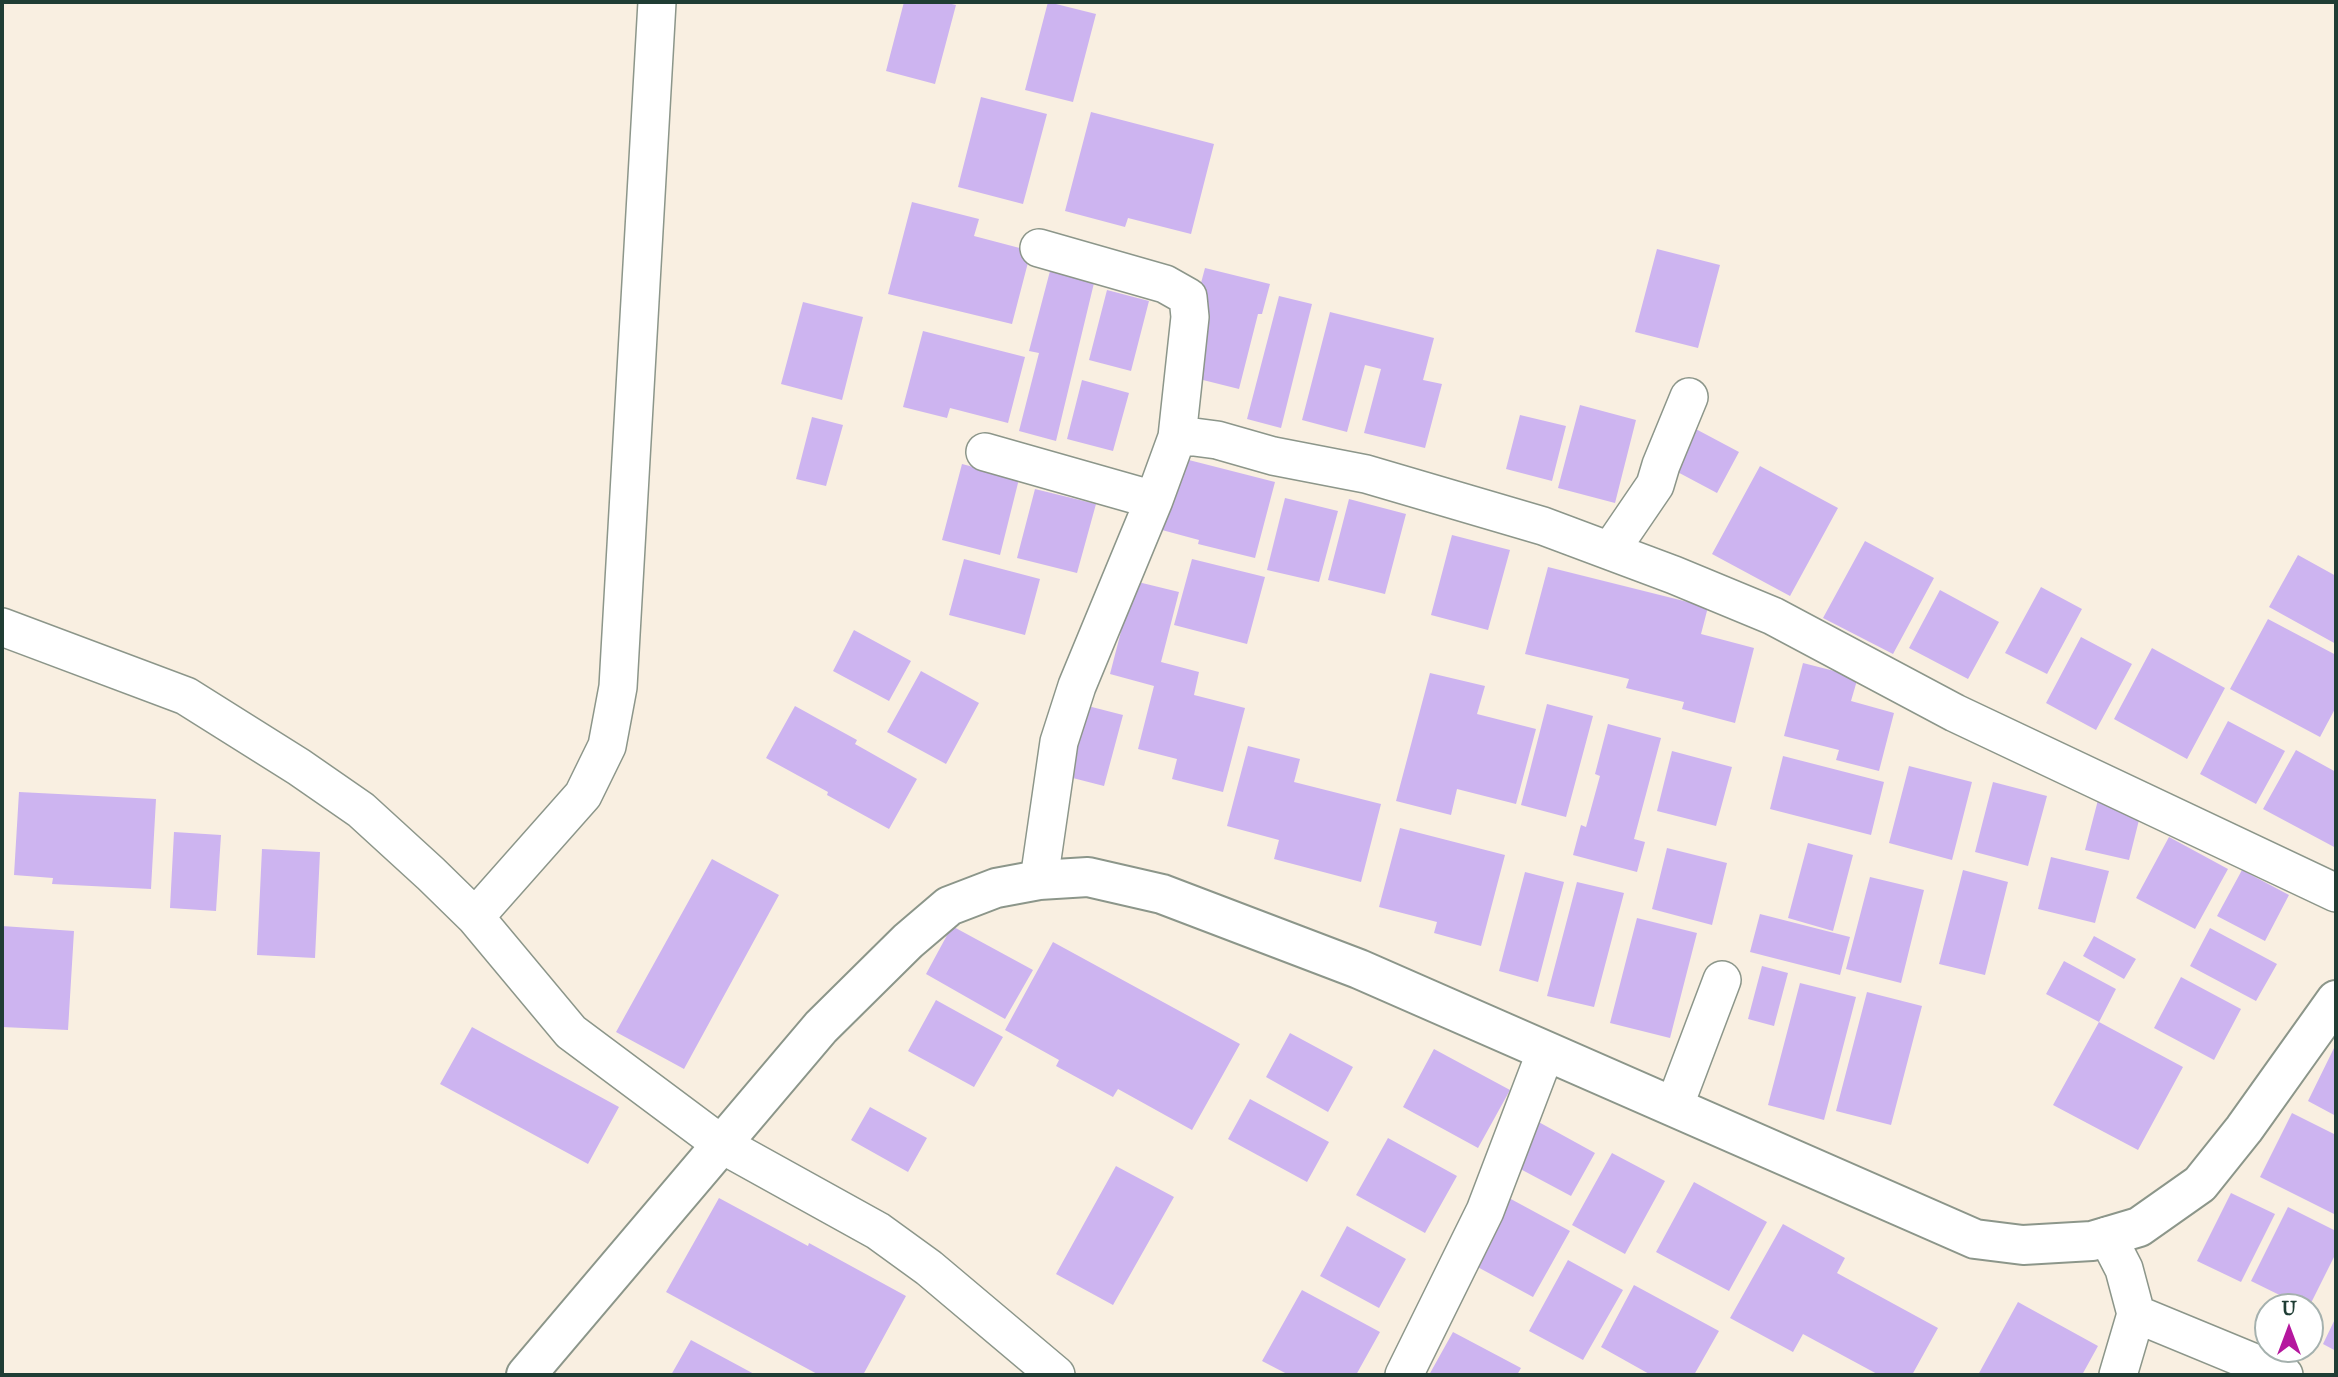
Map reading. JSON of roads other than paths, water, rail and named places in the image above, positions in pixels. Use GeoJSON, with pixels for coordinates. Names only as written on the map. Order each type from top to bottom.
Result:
{"type":"FeatureCollection","features":[{"type":"Feature","properties":{"kind":"main road"},"geometry":{"type":"LineString","coordinates":[[526,1375],[821,1027],[908,941],[949,906],[996,888],[1039,880],[1088,877],[1162,894],[1359,969],[1975,1239],[2023,1245],[2092,1241],[2139,1227],[2200,1184],[2244,1129],[2336,1000]]}},
{"type":"Feature","properties":{"kind":"street"},"geometry":{"type":"LineString","coordinates":[[475,917],[583,795],[607,746],[612,723],[618,687],[657,2]]}},
{"type":"Feature","properties":{"kind":"street"},"geometry":{"type":"LineString","coordinates":[[1039,248],[1165,284],[1188,297],[1190,317],[1177,437],[1154,500],[1077,685],[1059,742],[1039,880]]}},
{"type":"Feature","properties":{"kind":"street"},"geometry":{"type":"LineString","coordinates":[[1610,551],[1655,485],[1689,397]]}},
{"type":"Feature","properties":{"kind":"street"},"geometry":{"type":"LineString","coordinates":[[1177,437],[1217,440],[1273,456],[1366,474],[1543,526],[1610,551],[1773,616],[1955,713],[2336,893]]}},
{"type":"Feature","properties":{"kind":"street"},"geometry":{"type":"LineString","coordinates":[[985,452],[1154,500]]}},
{"type":"Feature","properties":{"kind":"street"},"geometry":{"type":"LineString","coordinates":[[2,627],[186,696],[299,767],[360,810],[475,917],[571,1032],[721,1144],[878,1231],[929,1268],[1056,1375]]}},
{"type":"Feature","properties":{"kind":"street"},"geometry":{"type":"LineString","coordinates":[[1674,1107],[1722,980]]}},
{"type":"Feature","properties":{"kind":"street"},"geometry":{"type":"LineString","coordinates":[[1404,1375],[1485,1211],[1546,1051]]}},
{"type":"Feature","properties":{"kind":"street"},"geometry":{"type":"LineString","coordinates":[[2107,1236],[2124,1269],[2136,1314],[2118,1375]]}},
{"type":"Feature","properties":{"kind":"street"},"geometry":{"type":"LineString","coordinates":[[2136,1314],[2284,1375]]}}]}
